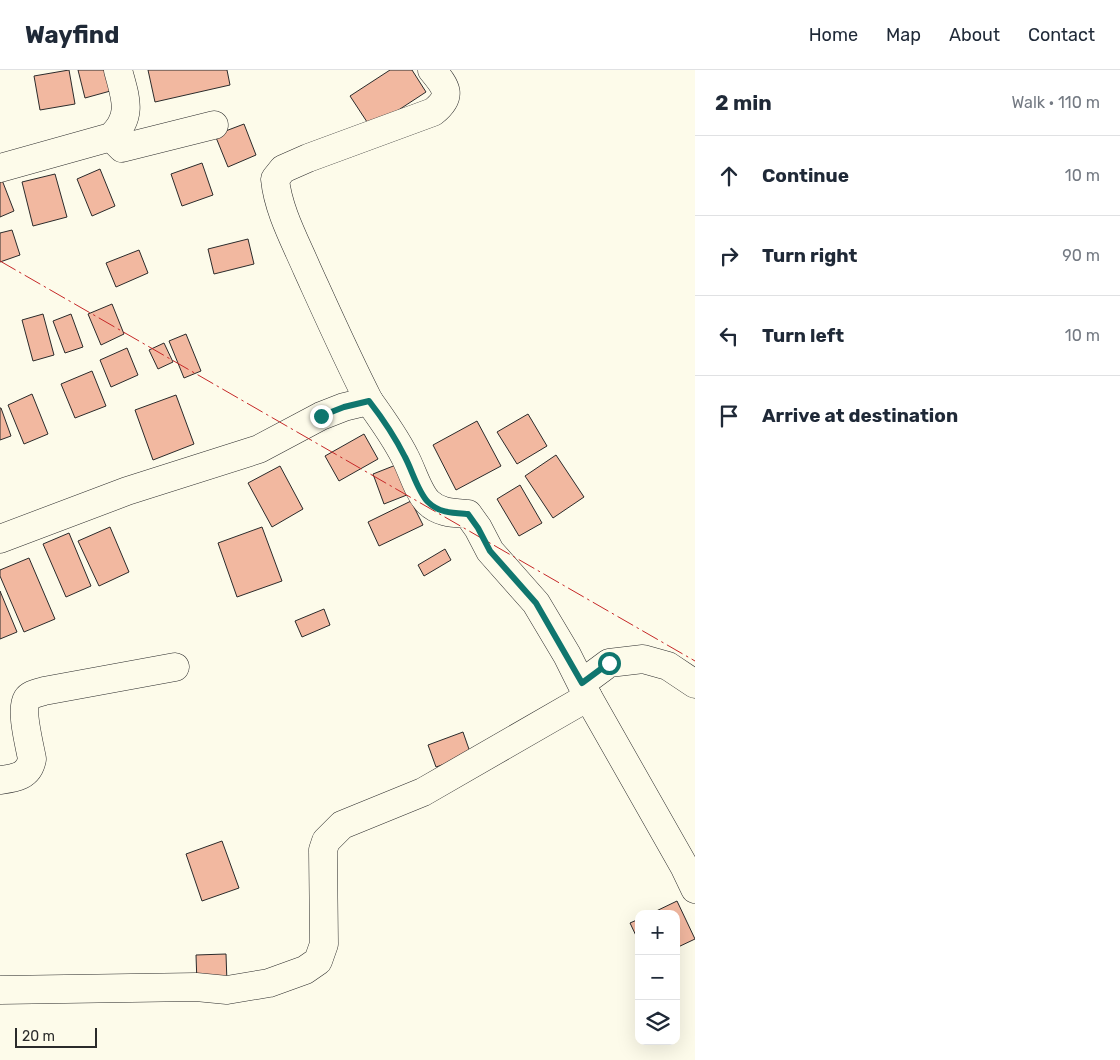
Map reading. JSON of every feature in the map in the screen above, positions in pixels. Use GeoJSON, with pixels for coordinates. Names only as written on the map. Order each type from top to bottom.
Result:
{"type":"FeatureCollection","features":[{"type":"Feature","properties":{"kind":"street"},"geometry":{"type":"LineString","coordinates":[[0,168],[111,137],[124,122],[127,106],[118,70]]}},
{"type":"Feature","properties":{"kind":"street"},"geometry":{"type":"LineString","coordinates":[[432,70],[443,84],[446,93],[443,104],[433,112],[282,169],[275,179],[276,192],[294,240],[347,358],[369,401],[390,429],[405,456],[423,496],[429,504],[444,512],[468,514],[490,551],[536,603],[684,866],[695,889]]}},
{"type":"Feature","properties":{"kind":"street"},"geometry":{"type":"LineString","coordinates":[[111,137],[122,148],[214,125]]}},
{"type":"Feature","properties":{"kind":"street"},"geometry":{"type":"LineString","coordinates":[[0,539],[127,491],[259,449],[321,416],[344,407],[369,401]]}},
{"type":"Feature","properties":{"kind":"street"},"geometry":{"type":"LineString","coordinates":[[0,990],[196,986],[227,990],[269,982],[305,970],[318,961],[324,944],[322,850],[326,841],[342,825],[422,792],[585,690],[609,663],[643,659],[668,666],[695,684]]}},
{"type":"Feature","properties":{"kind":"street"},"geometry":{"type":"LineString","coordinates":[[0,780],[20,777],[31,767],[32,759],[24,709],[30,696],[44,691],[175,667]]}},
{"type":"Feature","properties":{"kind":"building"},"geometry":{"type":"Polygon","coordinates":[[[69,70],[75,104],[40,110],[34,76],[69,70]]]}},
{"type":"Feature","properties":{"kind":"building"},"geometry":{"type":"Polygon","coordinates":[[[78,70],[109,70],[114,90],[85,98],[78,70]]]}},
{"type":"Feature","properties":{"kind":"building"},"geometry":{"type":"Polygon","coordinates":[[[148,70],[227,70],[230,85],[155,102],[148,70]]]}},
{"type":"Feature","properties":{"kind":"building"},"geometry":{"type":"Polygon","coordinates":[[[390,70],[412,70],[426,92],[371,128],[350,96],[390,70]]]}},
{"type":"Feature","properties":{"kind":"building"},"geometry":{"type":"Polygon","coordinates":[[[244,124],[256,155],[228,167],[215,135],[244,124]]]}},
{"type":"Feature","properties":{"kind":"building"},"geometry":{"type":"Polygon","coordinates":[[[202,163],[213,195],[182,206],[171,174],[202,163]]]}},
{"type":"Feature","properties":{"kind":"building"},"geometry":{"type":"Polygon","coordinates":[[[100,169],[115,206],[92,216],[77,179],[100,169]]]}},
{"type":"Feature","properties":{"kind":"building"},"geometry":{"type":"Polygon","coordinates":[[[55,174],[67,217],[33,226],[22,182],[55,174]]]}},
{"type":"Feature","properties":{"kind":"building"},"geometry":{"type":"Polygon","coordinates":[[[2,180],[14,211],[0,217],[0,181],[2,180]]]}},
{"type":"Feature","properties":{"kind":"building"},"geometry":{"type":"Polygon","coordinates":[[[12,230],[20,255],[0,262],[0,233],[12,230]]]}},
{"type":"Feature","properties":{"kind":"building"},"geometry":{"type":"Polygon","coordinates":[[[248,239],[254,264],[214,274],[208,249],[248,239]]]}},
{"type":"Feature","properties":{"kind":"building"},"geometry":{"type":"Polygon","coordinates":[[[139,250],[148,273],[116,287],[106,263],[139,250]]]}},
{"type":"Feature","properties":{"kind":"building"},"geometry":{"type":"Polygon","coordinates":[[[112,304],[124,334],[101,345],[88,314],[112,304]]]}},
{"type":"Feature","properties":{"kind":"building"},"geometry":{"type":"Polygon","coordinates":[[[43,314],[54,355],[33,361],[22,320],[43,314]]]}},
{"type":"Feature","properties":{"kind":"building"},"geometry":{"type":"Polygon","coordinates":[[[71,314],[83,347],[65,353],[53,321],[71,314]]]}},
{"type":"Feature","properties":{"kind":"building"},"geometry":{"type":"Polygon","coordinates":[[[186,334],[201,371],[184,378],[169,341],[186,334]]]}},
{"type":"Feature","properties":{"kind":"building"},"geometry":{"type":"Polygon","coordinates":[[[164,343],[173,362],[158,369],[149,350],[164,343]]]}},
{"type":"Feature","properties":{"kind":"building"},"geometry":{"type":"Polygon","coordinates":[[[127,348],[138,375],[111,387],[100,360],[127,348]]]}},
{"type":"Feature","properties":{"kind":"building"},"geometry":{"type":"Polygon","coordinates":[[[92,371],[106,406],[75,418],[61,384],[92,371]]]}},
{"type":"Feature","properties":{"kind":"building"},"geometry":{"type":"Polygon","coordinates":[[[32,394],[48,434],[24,444],[8,405],[32,394]]]}},
{"type":"Feature","properties":{"kind":"building"},"geometry":{"type":"Polygon","coordinates":[[[176,395],[194,444],[153,460],[135,410],[176,395]]]}},
{"type":"Feature","properties":{"kind":"building"},"geometry":{"type":"Polygon","coordinates":[[[0,408],[11,436],[0,440],[0,408]]]}},
{"type":"Feature","properties":{"kind":"building"},"geometry":{"type":"Polygon","coordinates":[[[528,414],[547,446],[517,464],[497,432],[528,414]]]}},
{"type":"Feature","properties":{"kind":"building"},"geometry":{"type":"Polygon","coordinates":[[[477,421],[501,466],[456,490],[433,445],[477,421]]]}},
{"type":"Feature","properties":{"kind":"building"},"geometry":{"type":"Polygon","coordinates":[[[364,434],[378,459],[339,481],[325,456],[364,434]]]}},
{"type":"Feature","properties":{"kind":"building"},"geometry":{"type":"Polygon","coordinates":[[[556,455],[584,497],[553,518],[525,476],[556,455]]]}},
{"type":"Feature","properties":{"kind":"building"},"geometry":{"type":"Polygon","coordinates":[[[406,461],[417,491],[384,504],[373,474],[406,461]]]}},
{"type":"Feature","properties":{"kind":"building"},"geometry":{"type":"Polygon","coordinates":[[[280,466],[303,509],[272,527],[248,483],[280,466]]]}},
{"type":"Feature","properties":{"kind":"building"},"geometry":{"type":"Polygon","coordinates":[[[520,485],[542,523],[519,536],[497,499],[520,485]]]}},
{"type":"Feature","properties":{"kind":"building"},"geometry":{"type":"Polygon","coordinates":[[[411,501],[423,525],[379,546],[368,522],[411,501]]]}},
{"type":"Feature","properties":{"kind":"building"},"geometry":{"type":"Polygon","coordinates":[[[110,527],[129,572],[99,586],[78,541],[110,527]]]}},
{"type":"Feature","properties":{"kind":"building"},"geometry":{"type":"Polygon","coordinates":[[[262,527],[282,581],[237,597],[218,543],[262,527]]]}},
{"type":"Feature","properties":{"kind":"building"},"geometry":{"type":"Polygon","coordinates":[[[69,533],[91,586],[66,597],[43,544],[69,533]]]}},
{"type":"Feature","properties":{"kind":"building"},"geometry":{"type":"Polygon","coordinates":[[[445,549],[451,560],[424,576],[418,565],[445,549]]]}},
{"type":"Feature","properties":{"kind":"building"},"geometry":{"type":"Polygon","coordinates":[[[29,558],[55,619],[24,632],[0,576],[0,570],[29,558]]]}},
{"type":"Feature","properties":{"kind":"building"},"geometry":{"type":"Polygon","coordinates":[[[0,591],[17,632],[0,639],[0,591]]]}},
{"type":"Feature","properties":{"kind":"building"},"geometry":{"type":"Polygon","coordinates":[[[324,609],[330,625],[302,637],[295,621],[324,609]]]}},
{"type":"Feature","properties":{"kind":"building"},"geometry":{"type":"Polygon","coordinates":[[[463,732],[471,755],[436,767],[428,745],[463,732]]]}},
{"type":"Feature","properties":{"kind":"building"},"geometry":{"type":"Polygon","coordinates":[[[222,841],[239,888],[202,901],[186,854],[222,841]]]}},
{"type":"Feature","properties":{"kind":"building"},"geometry":{"type":"Polygon","coordinates":[[[677,901],[695,939],[680,946],[680,910],[658,910],[677,901]]]}},
{"type":"Feature","properties":{"kind":"building"},"geometry":{"type":"Polygon","coordinates":[[[635,921],[635,934],[630,923],[635,921]]]}},
{"type":"Feature","properties":{"kind":"building"},"geometry":{"type":"Polygon","coordinates":[[[226,954],[227,983],[197,984],[196,955],[226,954]]]}},
{"type":"Feature","properties":{"kind":"power"},"geometry":{"type":"LineString","coordinates":[[0,261],[695,661]]}},
{"type":"Feature","properties":{"kind":"route"},"geometry":{"type":"LineString","coordinates":[[321,416],[344,407],[369,401],[390,429],[405,456],[423,496],[429,504],[444,512],[468,514],[490,551],[536,603],[582,683],[609,663]]}}]}
